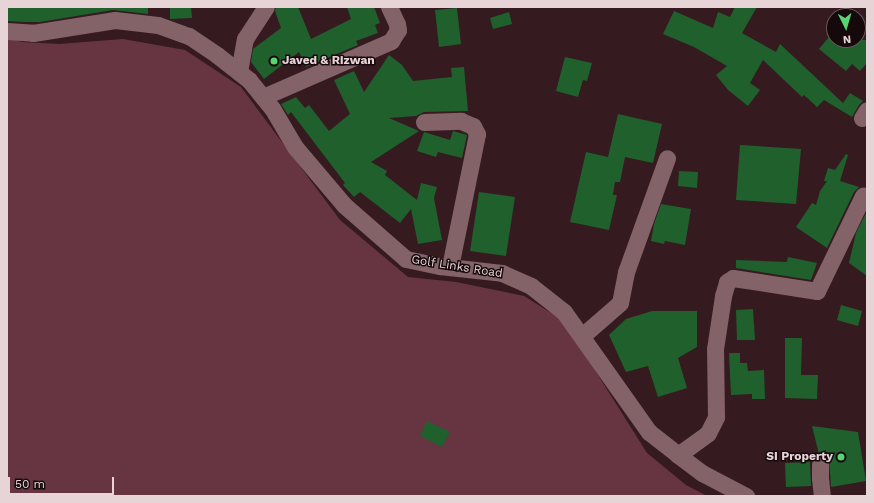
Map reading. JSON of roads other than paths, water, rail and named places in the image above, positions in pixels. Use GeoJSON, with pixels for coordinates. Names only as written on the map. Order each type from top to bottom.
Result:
{"type":"FeatureCollection","features":[{"type":"Feature","properties":{"kind":"street"},"geometry":{"type":"LineString","coordinates":[[239,72],[245,39],[266,7]]}},
{"type":"Feature","properties":{"kind":"street"},"geometry":{"type":"LineString","coordinates":[[263,97],[391,41],[398,30],[398,24],[389,7]]}},
{"type":"Feature","properties":{"kind":"street","name":"Golf Links Road"},"geometry":{"type":"LineString","coordinates":[[7,31],[33,33],[115,20],[158,25],[189,36],[249,80],[272,108],[295,146],[344,205],[406,259],[450,267],[502,273],[531,286],[564,312],[649,432],[678,456],[702,473],[746,496]]}},
{"type":"Feature","properties":{"kind":"street"},"geometry":{"type":"LineString","coordinates":[[424,122],[461,121],[473,126],[477,134],[450,267]]}},
{"type":"Feature","properties":{"kind":"street"},"geometry":{"type":"LineString","coordinates":[[582,336],[620,303],[626,272],[667,158]]}},
{"type":"Feature","properties":{"kind":"street"},"geometry":{"type":"LineString","coordinates":[[678,456],[708,433],[716,416],[715,349],[723,296],[727,282],[733,278],[817,291],[863,196]]}},
{"type":"Feature","properties":{"kind":"street"},"geometry":{"type":"LineString","coordinates":[[820,464],[822,496]]}},
{"type":"Feature","properties":{"kind":"place","name":"Javed & Rizwan"},"geometry":{"type":"Point","coordinates":[274,61]}},
{"type":"Feature","properties":{"kind":"place","name":"SI Property"},"geometry":{"type":"Point","coordinates":[841,457]}}]}
